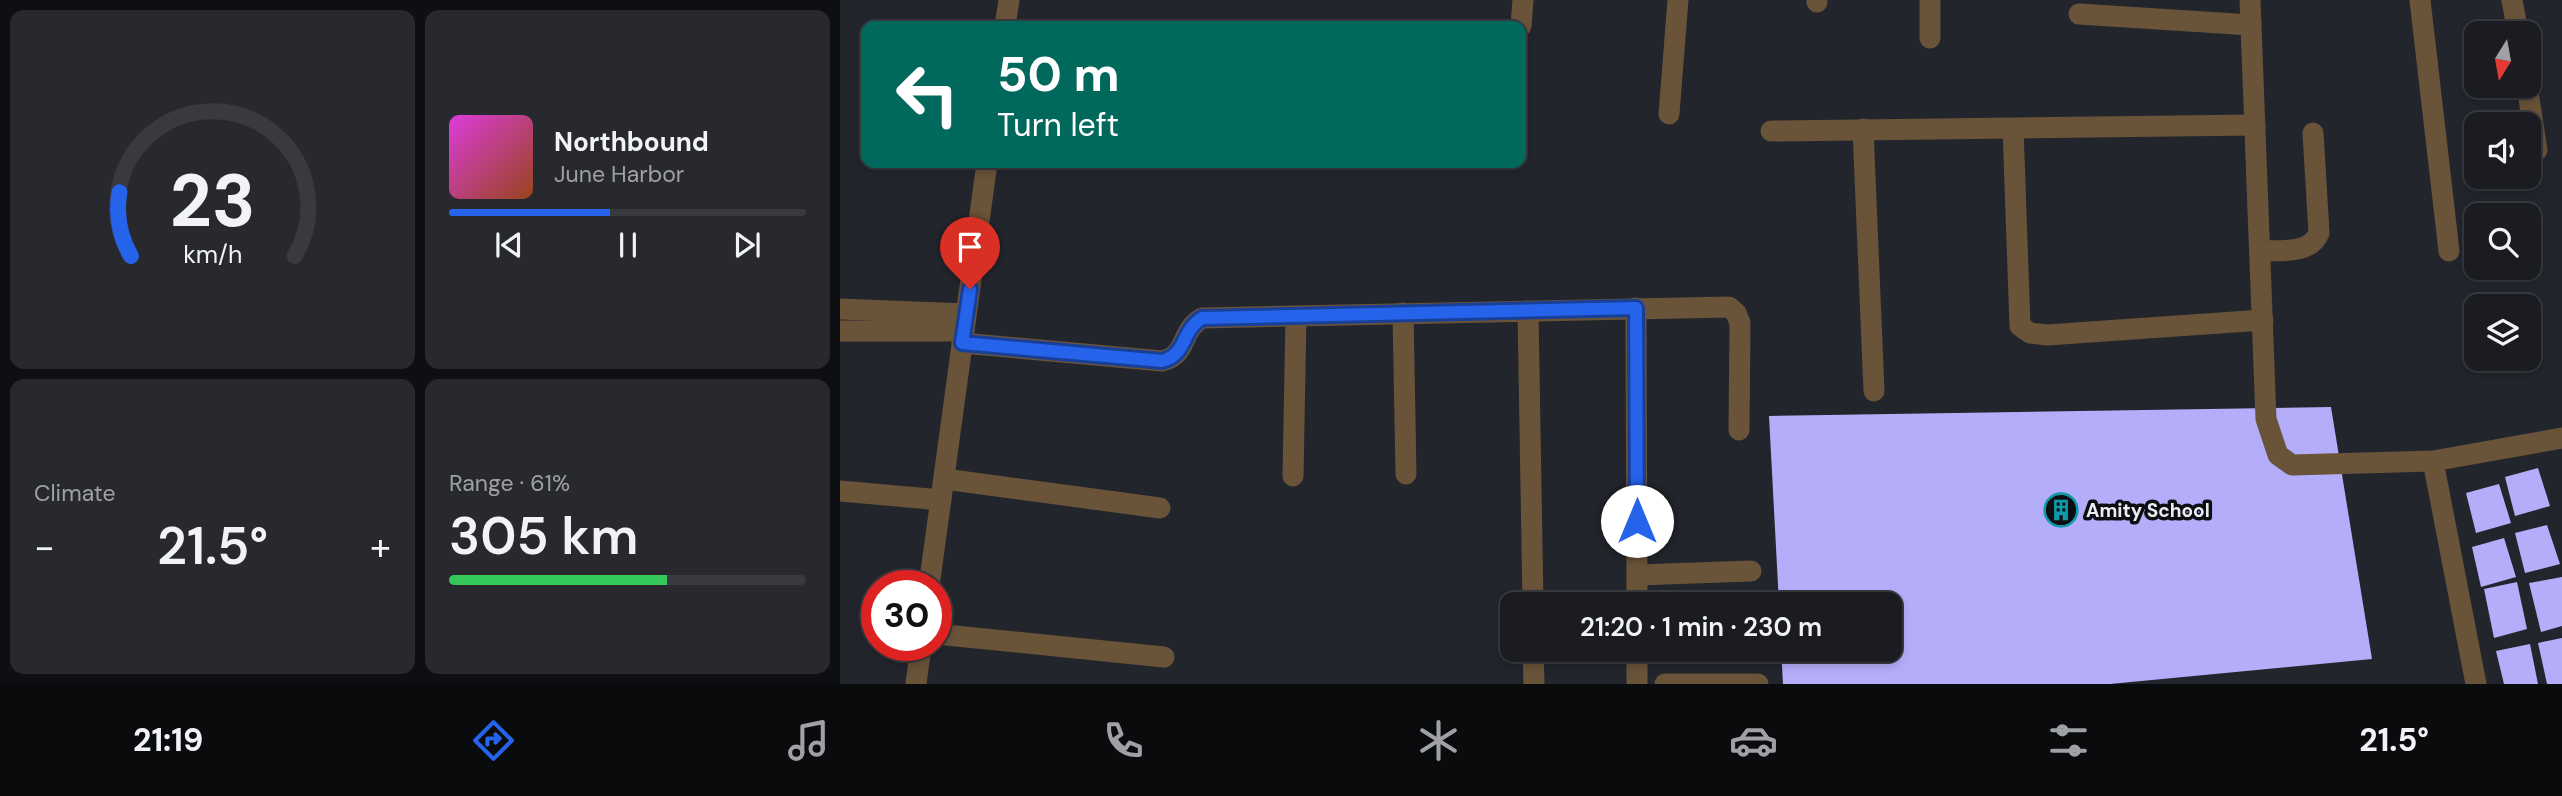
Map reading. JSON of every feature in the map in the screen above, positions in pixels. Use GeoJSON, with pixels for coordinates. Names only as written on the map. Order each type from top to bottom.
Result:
{"type":"FeatureCollection","features":[{"type":"Feature","properties":{"kind":"street"},"geometry":{"type":"LineString","coordinates":[[1006,21],[1009,0]]}},
{"type":"Feature","properties":{"kind":"street"},"geometry":{"type":"LineString","coordinates":[[1521,21],[1523,0]]}},
{"type":"Feature","properties":{"kind":"street"},"geometry":{"type":"LineString","coordinates":[[1669,114],[1678,0]]}},
{"type":"Feature","properties":{"kind":"street"},"geometry":{"type":"LineString","coordinates":[[1930,0],[1930,38]]}},
{"type":"Feature","properties":{"kind":"street"},"geometry":{"type":"LineString","coordinates":[[2250,0],[2266,419],[2278,455],[2292,465],[2433,461],[2562,439]]}},
{"type":"Feature","properties":{"kind":"street"},"geometry":{"type":"LineString","coordinates":[[2420,0],[2449,251]]}},
{"type":"Feature","properties":{"kind":"street"},"geometry":{"type":"LineString","coordinates":[[2512,0],[2516,21]]}},
{"type":"Feature","properties":{"kind":"street"},"geometry":{"type":"LineString","coordinates":[[2078,14],[2251,24]]}},
{"type":"Feature","properties":{"kind":"street"},"geometry":{"type":"LineString","coordinates":[[1771,131],[2255,125]]}},
{"type":"Feature","properties":{"kind":"street"},"geometry":{"type":"LineString","coordinates":[[2013,128],[2020,327],[2031,333],[2047,335],[2263,320]]}},
{"type":"Feature","properties":{"kind":"street"},"geometry":{"type":"LineString","coordinates":[[1863,129],[1874,391]]}},
{"type":"Feature","properties":{"kind":"street"},"geometry":{"type":"LineString","coordinates":[[2260,251],[2303,249],[2315,241],[2319,233],[2313,133]]}},
{"type":"Feature","properties":{"kind":"street"},"geometry":{"type":"LineString","coordinates":[[931,570],[986,168]]}},
{"type":"Feature","properties":{"kind":"street"},"geometry":{"type":"LineString","coordinates":[[840,309],[1162,361],[1175,358],[1181,351],[1185,334],[1202,318],[1729,307],[1736,313],[1740,323],[1739,430]]}},
{"type":"Feature","properties":{"kind":"street"},"geometry":{"type":"LineString","coordinates":[[1636,308],[1637,592]]}},
{"type":"Feature","properties":{"kind":"street"},"geometry":{"type":"LineString","coordinates":[[1528,311],[1533,592]]}},
{"type":"Feature","properties":{"kind":"street"},"geometry":{"type":"LineString","coordinates":[[1403,313],[1406,474]]}},
{"type":"Feature","properties":{"kind":"street"},"geometry":{"type":"LineString","coordinates":[[1293,476],[1296,316]]}},
{"type":"Feature","properties":{"kind":"street"},"geometry":{"type":"LineString","coordinates":[[840,331],[964,329]]}},
{"type":"Feature","properties":{"kind":"street"},"geometry":{"type":"LineString","coordinates":[[2433,461],[2476,684]]}},
{"type":"Feature","properties":{"kind":"street"},"geometry":{"type":"LineString","coordinates":[[840,491],[942,490],[1160,508]]}},
{"type":"Feature","properties":{"kind":"street"},"geometry":{"type":"LineString","coordinates":[[1637,575],[1751,571]]}},
{"type":"Feature","properties":{"kind":"street"},"geometry":{"type":"LineString","coordinates":[[952,636],[1164,657]]}},
{"type":"Feature","properties":{"kind":"street"},"geometry":{"type":"LineString","coordinates":[[916,684],[919,661]]}},
{"type":"Feature","properties":{"kind":"street"},"geometry":{"type":"LineString","coordinates":[[1533,662],[1534,684]]}},
{"type":"Feature","properties":{"kind":"street"},"geometry":{"type":"LineString","coordinates":[[1637,662],[1637,684]]}},
{"type":"Feature","properties":{"kind":"street"},"geometry":{"type":"LineString","coordinates":[[1665,684],[1758,684]]}},
{"type":"Feature","properties":{"kind":"building","name":"Amity School"},"geometry":{"type":"Polygon","coordinates":[[[2331,407],[2372,659],[2110,684],[1783,684],[1782,662],[1902,662],[1902,592],[1778,592],[1769,416],[2331,407]]]}},
{"type":"Feature","properties":{"kind":"building"},"geometry":{"type":"Polygon","coordinates":[[[2538,468],[2550,506],[2515,516],[2505,477],[2538,468]]]}},
{"type":"Feature","properties":{"kind":"building"},"geometry":{"type":"Polygon","coordinates":[[[2499,484],[2511,523],[2476,533],[2466,493],[2499,484]]]}},
{"type":"Feature","properties":{"kind":"building"},"geometry":{"type":"Polygon","coordinates":[[[2547,525],[2560,564],[2525,573],[2515,533],[2547,525]]]}},
{"type":"Feature","properties":{"kind":"building"},"geometry":{"type":"Polygon","coordinates":[[[2504,538],[2516,577],[2481,587],[2472,547],[2504,538]]]}},
{"type":"Feature","properties":{"kind":"building"},"geometry":{"type":"Polygon","coordinates":[[[2562,577],[2562,626],[2541,632],[2529,583],[2562,577]]]}},
{"type":"Feature","properties":{"kind":"building"},"geometry":{"type":"Polygon","coordinates":[[[2517,582],[2527,629],[2494,638],[2484,589],[2517,582]]]}},
{"type":"Feature","properties":{"kind":"building"},"geometry":{"type":"Polygon","coordinates":[[[2562,638],[2562,684],[2547,684],[2538,643],[2562,638]]]}},
{"type":"Feature","properties":{"kind":"building"},"geometry":{"type":"Polygon","coordinates":[[[2530,644],[2538,684],[2504,684],[2496,651],[2530,644]]]}},
{"type":"Feature","properties":{"kind":"place","name":"Amity School"},"geometry":{"type":"Point","coordinates":[2061,510]}},
{"type":"Feature","properties":{"kind":"route"},"geometry":{"type":"LineString","coordinates":[[970,289],[962,343],[1162,361],[1175,358],[1181,351],[1185,334],[1192,324],[1202,318],[1636,308],[1637,521]]}}]}
